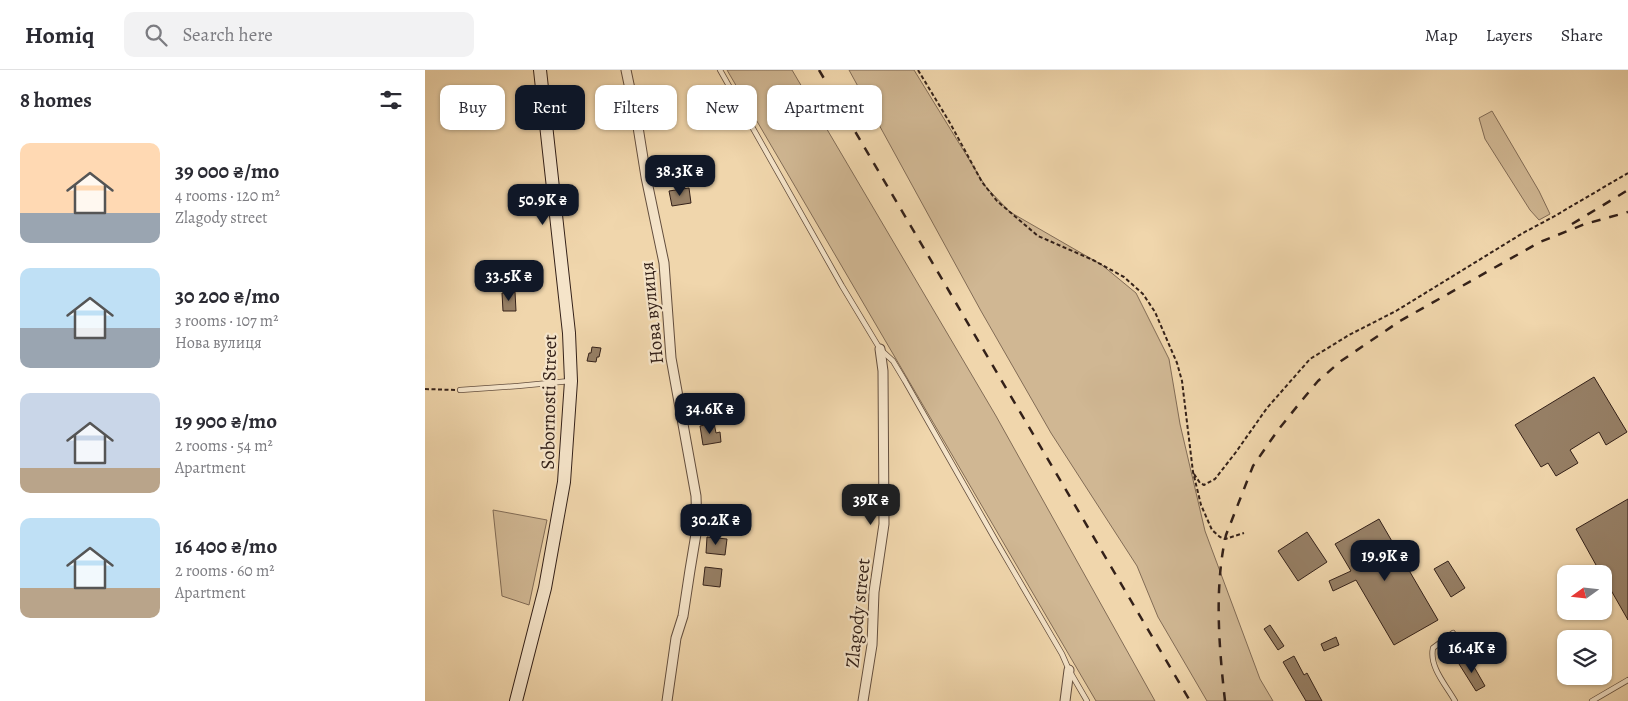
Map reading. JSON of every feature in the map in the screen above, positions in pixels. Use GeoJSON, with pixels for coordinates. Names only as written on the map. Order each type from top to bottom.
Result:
{"type":"FeatureCollection","features":[{"type":"Feature","properties":{"kind":"street","name":"Sobornosti Street"},"geometry":{"type":"LineString","coordinates":[[516,701],[545,588],[564,482],[571,381],[569,333],[540,70]]}},
{"type":"Feature","properties":{"kind":"street","name":"Нова вулиця"},"geometry":{"type":"LineString","coordinates":[[626,70],[664,263],[671,358],[696,496],[697,528],[683,616],[676,638],[667,701]]}},
{"type":"Feature","properties":{"kind":"street","name":"Zlagody street"},"geometry":{"type":"LineString","coordinates":[[863,701],[873,645],[874,592],[884,524],[883,371],[880,349]]}},
{"type":"Feature","properties":{"kind":"street"},"geometry":{"type":"LineString","coordinates":[[1065,701],[1069,670]]}},
{"type":"Feature","properties":{"kind":"lane"},"geometry":{"type":"LineString","coordinates":[[720,70],[842,286],[880,349],[893,361],[905,381],[1062,654],[1087,701]]}},
{"type":"Feature","properties":{"kind":"lane"},"geometry":{"type":"LineString","coordinates":[[460,390],[571,381]]}},
{"type":"Feature","properties":{"kind":"lane"},"geometry":{"type":"LineString","coordinates":[[1453,633],[1433,648],[1432,661],[1455,701]]}},
{"type":"Feature","properties":{"kind":"lane"},"geometry":{"type":"LineString","coordinates":[[1592,701],[1628,680]]}},
{"type":"Feature","properties":{"kind":"path"},"geometry":{"type":"LineString","coordinates":[[918,70],[982,182],[997,201],[1038,236],[1093,260],[1124,277],[1143,294],[1155,312],[1177,363],[1182,381],[1193,472],[1201,505],[1212,530],[1220,538],[1225,539],[1244,533]]}},
{"type":"Feature","properties":{"kind":"path"},"geometry":{"type":"LineString","coordinates":[[1193,472],[1197,481],[1204,485],[1215,480],[1267,408],[1310,359],[1628,173]]}},
{"type":"Feature","properties":{"kind":"path"},"geometry":{"type":"LineString","coordinates":[[425,389],[460,390]]}},
{"type":"Feature","properties":{"kind":"shaded area"},"geometry":{"type":"Polygon","coordinates":[[[727,70],[792,70],[801,85],[767,85],[767,130],[827,130],[996,416],[1155,701],[1096,701],[757,121],[757,85],[736,85],[727,70]]]}},
{"type":"Feature","properties":{"kind":"shaded area"},"geometry":{"type":"Polygon","coordinates":[[[849,70],[914,70],[986,187],[1010,212],[1102,265],[1136,293],[1169,359],[1180,424],[1205,531],[1260,679],[1273,701],[1207,701],[1158,617],[1137,566],[1051,433],[981,311],[882,130],[882,85],[857,85],[849,70]]]}},
{"type":"Feature","properties":{"kind":"shaded area"},"geometry":{"type":"Polygon","coordinates":[[[1492,111],[1539,191],[1550,214],[1539,220],[1530,210],[1485,139],[1479,118],[1492,111]]]}},
{"type":"Feature","properties":{"kind":"shaded area"},"geometry":{"type":"Polygon","coordinates":[[[493,510],[547,520],[529,605],[502,596],[493,510]]]}},
{"type":"Feature","properties":{"kind":"building"},"geometry":{"type":"Polygon","coordinates":[[[689,188],[691,203],[672,206],[669,191],[689,188]]]}},
{"type":"Feature","properties":{"kind":"building"},"geometry":{"type":"Polygon","coordinates":[[[515,292],[516,311],[503,311],[502,293],[515,292]]]}},
{"type":"Feature","properties":{"kind":"building"},"geometry":{"type":"Polygon","coordinates":[[[592,347],[601,348],[596,362],[587,361],[592,347]]]}},
{"type":"Feature","properties":{"kind":"building"},"geometry":{"type":"Polygon","coordinates":[[[1594,377],[1627,432],[1606,445],[1599,432],[1570,450],[1578,463],[1556,476],[1548,463],[1541,467],[1515,425],[1594,377]]]}},
{"type":"Feature","properties":{"kind":"building"},"geometry":{"type":"Polygon","coordinates":[[[703,397],[704,401],[707,401],[708,410],[694,413],[693,400],[703,397]]]}},
{"type":"Feature","properties":{"kind":"building"},"geometry":{"type":"Polygon","coordinates":[[[714,423],[716,433],[720,432],[721,442],[703,445],[700,426],[714,423]]]}},
{"type":"Feature","properties":{"kind":"building"},"geometry":{"type":"Polygon","coordinates":[[[1628,499],[1628,620],[1613,594],[1613,565],[1596,565],[1576,529],[1628,499]]]}},
{"type":"Feature","properties":{"kind":"building"},"geometry":{"type":"Polygon","coordinates":[[[1379,519],[1438,620],[1394,645],[1356,580],[1333,591],[1329,581],[1351,571],[1335,544],[1379,519]]]}},
{"type":"Feature","properties":{"kind":"building"},"geometry":{"type":"Polygon","coordinates":[[[1307,532],[1327,562],[1298,581],[1278,551],[1307,532]]]}},
{"type":"Feature","properties":{"kind":"building"},"geometry":{"type":"Polygon","coordinates":[[[707,537],[727,539],[725,555],[706,553],[707,537]]]}},
{"type":"Feature","properties":{"kind":"building"},"geometry":{"type":"Polygon","coordinates":[[[1448,561],[1465,588],[1451,597],[1434,569],[1448,561]]]}},
{"type":"Feature","properties":{"kind":"building"},"geometry":{"type":"Polygon","coordinates":[[[705,567],[722,569],[720,587],[703,585],[705,567]]]}},
{"type":"Feature","properties":{"kind":"building"},"geometry":{"type":"Polygon","coordinates":[[[1270,625],[1284,646],[1278,650],[1264,629],[1270,625]]]}},
{"type":"Feature","properties":{"kind":"building"},"geometry":{"type":"Polygon","coordinates":[[[1336,637],[1339,645],[1324,651],[1321,644],[1336,637]]]}},
{"type":"Feature","properties":{"kind":"building"},"geometry":{"type":"Polygon","coordinates":[[[1294,656],[1304,675],[1307,673],[1322,701],[1306,701],[1283,662],[1294,656]]]}},
{"type":"Feature","properties":{"kind":"building"},"geometry":{"type":"Polygon","coordinates":[[[1469,658],[1485,686],[1476,691],[1459,664],[1469,658]]]}},
{"type":"Feature","properties":{"kind":"railway"},"geometry":{"type":"LineString","coordinates":[[819,70],[1190,701]]}},
{"type":"Feature","properties":{"kind":"railway"},"geometry":{"type":"LineString","coordinates":[[1572,224],[1628,190]]}},
{"type":"Feature","properties":{"kind":"railway"},"geometry":{"type":"LineString","coordinates":[[1225,701],[1221,660],[1219,597],[1222,555],[1226,535],[1253,466],[1303,399],[1318,381],[1341,361],[1400,321],[1540,242],[1585,224],[1628,212]]}}]}
